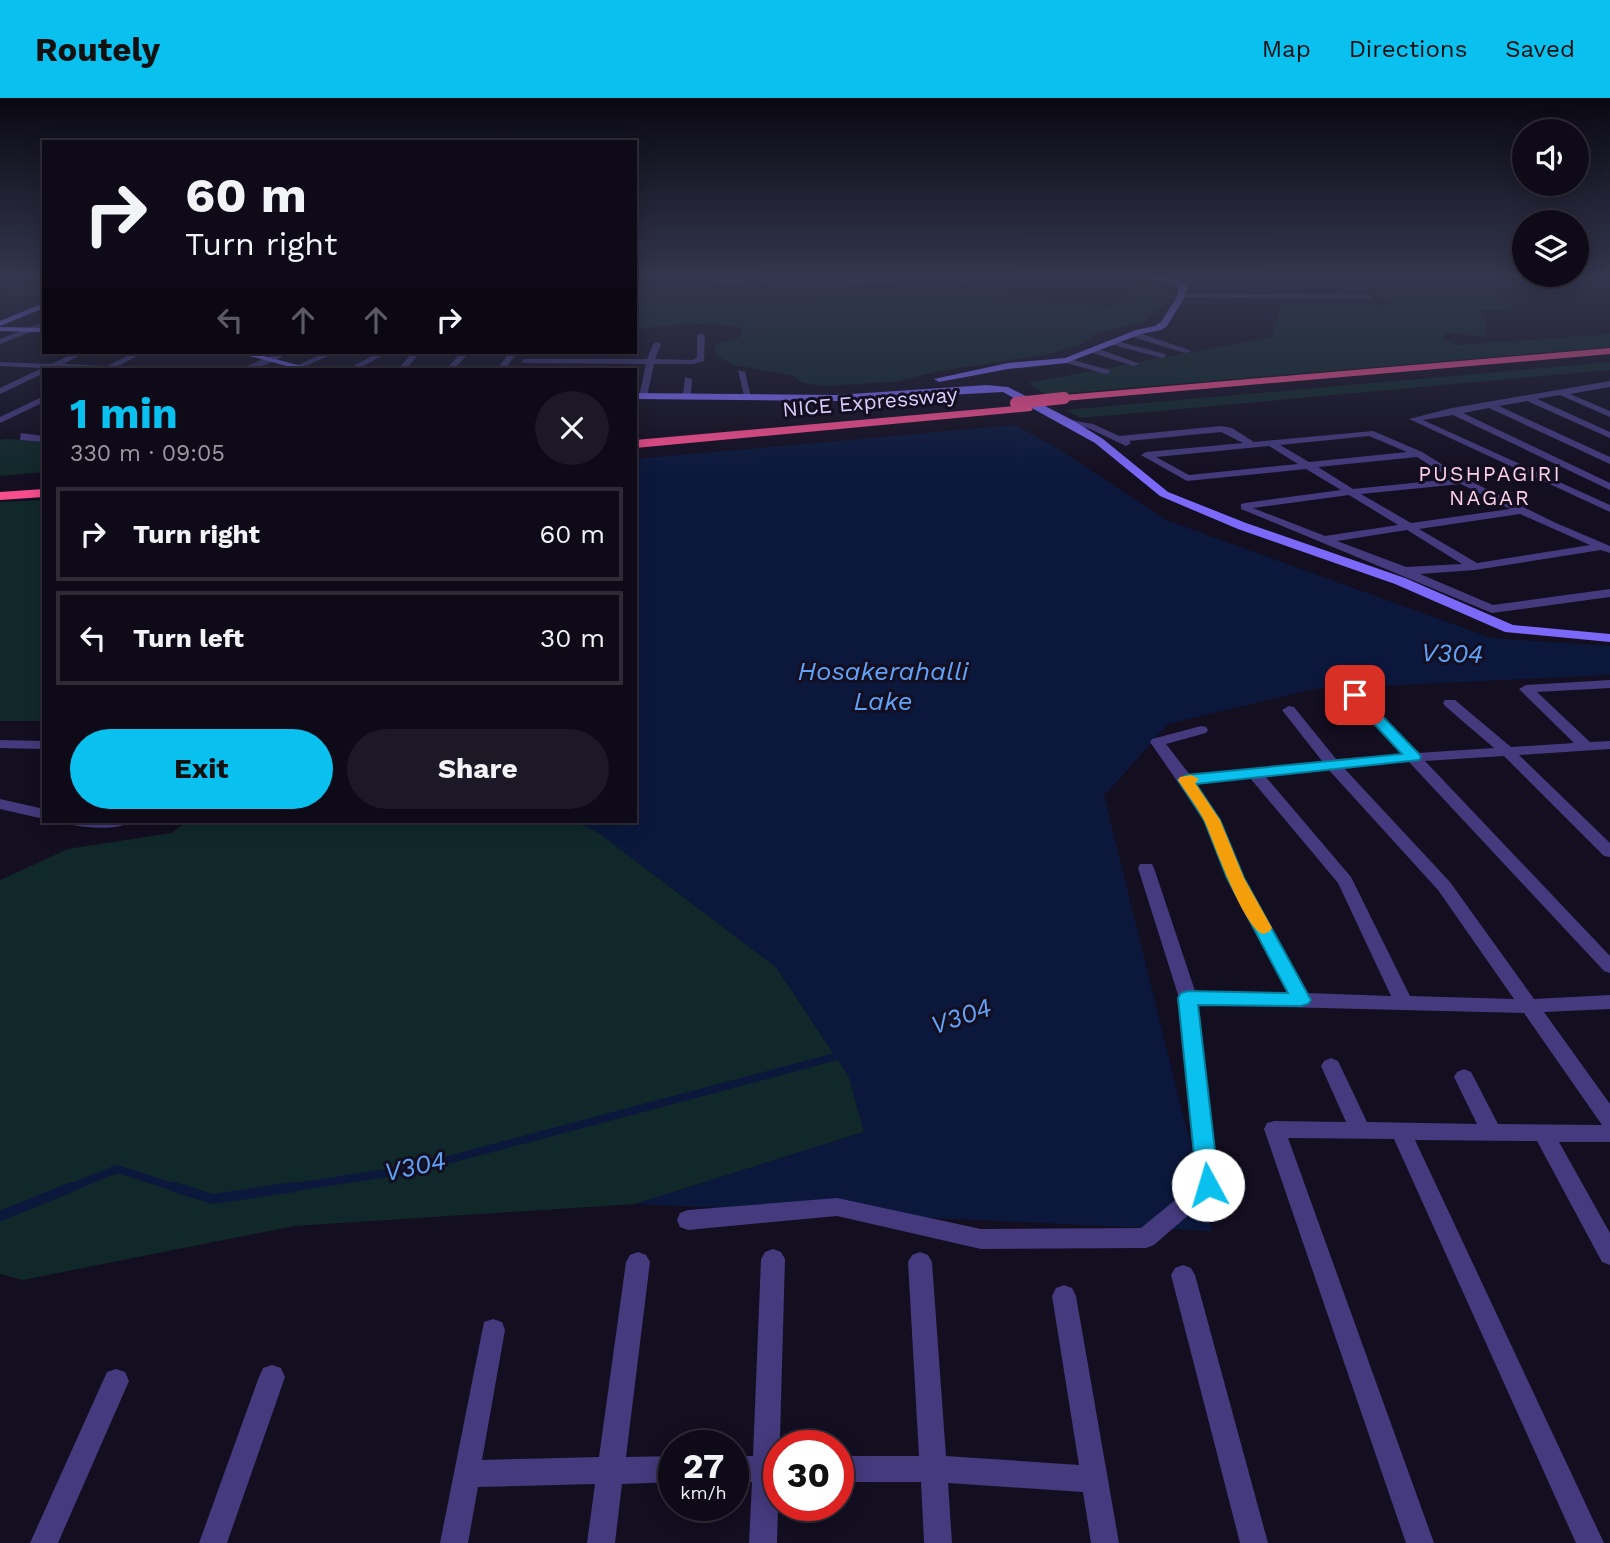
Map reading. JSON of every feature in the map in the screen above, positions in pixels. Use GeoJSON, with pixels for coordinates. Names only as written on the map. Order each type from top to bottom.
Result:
{"type":"FeatureCollection","features":[{"type":"Feature","properties":{"kind":"highway","name":"NICE Expressway"},"geometry":{"type":"LineString","coordinates":[[637,444],[1610,351]]}},
{"type":"Feature","properties":{"kind":"highway","name":"NICE Expressway"},"geometry":{"type":"LineString","coordinates":[[1069,401],[1610,357]]}},
{"type":"Feature","properties":{"kind":"highway","name":"NICE Expressway"},"geometry":{"type":"LineString","coordinates":[[637,436],[1022,406]]}},
{"type":"Feature","properties":{"kind":"highway"},"geometry":{"type":"LineString","coordinates":[[0,488],[42,485]]}},
{"type":"Feature","properties":{"kind":"highway"},"geometry":{"type":"LineString","coordinates":[[0,496],[42,494]]}},
{"type":"Feature","properties":{"kind":"street"},"geometry":{"type":"LineString","coordinates":[[657,344],[639,396],[748,395],[836,398],[1005,389],[1099,441],[1164,494],[1242,526],[1401,581],[1510,629],[1610,638]]}},
{"type":"Feature","properties":{"kind":"street"},"geometry":{"type":"LineString","coordinates":[[525,361],[551,365],[601,365],[700,360],[701,344]]}},
{"type":"Feature","properties":{"kind":"street"},"geometry":{"type":"LineString","coordinates":[[958,390],[943,384],[939,379],[1008,366],[1066,360],[1107,344]]}},
{"type":"Feature","properties":{"kind":"street"},"geometry":{"type":"LineString","coordinates":[[1122,344],[1162,356]]}},
{"type":"Feature","properties":{"kind":"street"},"geometry":{"type":"LineString","coordinates":[[1165,344],[1188,352]]}},
{"type":"Feature","properties":{"kind":"street"},"geometry":{"type":"LineString","coordinates":[[1093,350],[1136,364]]}},
{"type":"Feature","properties":{"kind":"street"},"geometry":{"type":"LineString","coordinates":[[49,368],[79,354]]}},
{"type":"Feature","properties":{"kind":"street"},"geometry":{"type":"LineString","coordinates":[[109,368],[137,354]]}},
{"type":"Feature","properties":{"kind":"street"},"geometry":{"type":"LineString","coordinates":[[244,354],[268,363]]}},
{"type":"Feature","properties":{"kind":"street"},"geometry":{"type":"LineString","coordinates":[[248,368],[268,363],[300,368],[329,354]]}},
{"type":"Feature","properties":{"kind":"street"},"geometry":{"type":"LineString","coordinates":[[354,368],[381,354]]}},
{"type":"Feature","properties":{"kind":"street"},"geometry":{"type":"LineString","coordinates":[[403,368],[415,354]]}},
{"type":"Feature","properties":{"kind":"street"},"geometry":{"type":"LineString","coordinates":[[451,368],[464,354]]}},
{"type":"Feature","properties":{"kind":"street"},"geometry":{"type":"LineString","coordinates":[[502,368],[512,354]]}},
{"type":"Feature","properties":{"kind":"street"},"geometry":{"type":"LineString","coordinates":[[1066,360],[1106,372]]}},
{"type":"Feature","properties":{"kind":"street"},"geometry":{"type":"LineString","coordinates":[[0,364],[42,368]]}},
{"type":"Feature","properties":{"kind":"street"},"geometry":{"type":"LineString","coordinates":[[0,391],[42,371]]}},
{"type":"Feature","properties":{"kind":"street"},"geometry":{"type":"LineString","coordinates":[[741,372],[748,395]]}},
{"type":"Feature","properties":{"kind":"street"},"geometry":{"type":"LineString","coordinates":[[687,395],[688,379]]}},
{"type":"Feature","properties":{"kind":"street"},"geometry":{"type":"LineString","coordinates":[[1610,384],[1413,419],[1610,509]]}},
{"type":"Feature","properties":{"kind":"street"},"geometry":{"type":"LineString","coordinates":[[1599,388],[1610,392]]}},
{"type":"Feature","properties":{"kind":"street"},"geometry":{"type":"LineString","coordinates":[[1563,394],[1610,414]]}},
{"type":"Feature","properties":{"kind":"street"},"geometry":{"type":"LineString","coordinates":[[1529,399],[1610,435]]}},
{"type":"Feature","properties":{"kind":"street"},"geometry":{"type":"LineString","coordinates":[[0,420],[42,400]]}},
{"type":"Feature","properties":{"kind":"street"},"geometry":{"type":"LineString","coordinates":[[1489,405],[1610,461]]}},
{"type":"Feature","properties":{"kind":"street"},"geometry":{"type":"LineString","coordinates":[[1560,412],[1582,409]]}},
{"type":"Feature","properties":{"kind":"street"},"geometry":{"type":"LineString","coordinates":[[1452,411],[1610,487]]}},
{"type":"Feature","properties":{"kind":"street"},"geometry":{"type":"LineString","coordinates":[[1208,420],[1221,429]]}},
{"type":"Feature","properties":{"kind":"street"},"geometry":{"type":"LineString","coordinates":[[1070,423],[1090,426],[1118,439],[1187,478],[1419,454]]}},
{"type":"Feature","properties":{"kind":"street"},"geometry":{"type":"LineString","coordinates":[[1118,439],[1221,429],[1229,430],[1252,445]]}},
{"type":"Feature","properties":{"kind":"street"},"geometry":{"type":"LineString","coordinates":[[34,430],[23,438],[42,439]]}},
{"type":"Feature","properties":{"kind":"street"},"geometry":{"type":"LineString","coordinates":[[1146,455],[1370,433],[1419,454],[1462,481],[1606,548]]}},
{"type":"Feature","properties":{"kind":"street"},"geometry":{"type":"LineString","coordinates":[[1272,444],[1475,567]]}},
{"type":"Feature","properties":{"kind":"street"},"geometry":{"type":"LineString","coordinates":[[1462,481],[1245,506],[1246,509],[1327,539],[1492,609],[1610,593]]}},
{"type":"Feature","properties":{"kind":"street"},"geometry":{"type":"LineString","coordinates":[[1327,539],[1522,510]]}},
{"type":"Feature","properties":{"kind":"street"},"geometry":{"type":"LineString","coordinates":[[1405,571],[1475,567],[1606,548]]}},
{"type":"Feature","properties":{"kind":"street"},"geometry":{"type":"LineString","coordinates":[[1587,746],[1526,689],[1610,684]]}},
{"type":"Feature","properties":{"kind":"street"},"geometry":{"type":"LineString","coordinates":[[1355,695],[1610,967]]}},
{"type":"Feature","properties":{"kind":"street"},"geometry":{"type":"LineString","coordinates":[[1450,703],[1508,752],[1610,852]]}},
{"type":"Feature","properties":{"kind":"street"},"geometry":{"type":"LineString","coordinates":[[1289,710],[1334,765],[1444,886],[1610,1120]]}},
{"type":"Feature","properties":{"kind":"street"},"geometry":{"type":"LineString","coordinates":[[1201,730],[1157,742],[1212,820],[1236,878],[1301,1000]]}},
{"type":"Feature","properties":{"kind":"street"},"geometry":{"type":"LineString","coordinates":[[0,744],[42,745]]}},
{"type":"Feature","properties":{"kind":"street"},"geometry":{"type":"LineString","coordinates":[[1186,780],[1414,757],[1608,747]]}},
{"type":"Feature","properties":{"kind":"street"},"geometry":{"type":"LineString","coordinates":[[1254,773],[1345,881],[1404,1004]]}},
{"type":"Feature","properties":{"kind":"street"},"geometry":{"type":"LineString","coordinates":[[1,805],[42,814]]}},
{"type":"Feature","properties":{"kind":"street"},"geometry":{"type":"LineString","coordinates":[[688,1220],[837,1207],[981,1239],[1146,1238],[1208,1185],[1188,998],[1146,868]]}},
{"type":"Feature","properties":{"kind":"street"},"geometry":{"type":"LineString","coordinates":[[1188,998],[1531,1006],[1610,1002]]}},
{"type":"Feature","properties":{"kind":"street"},"geometry":{"type":"LineString","coordinates":[[1331,1066],[1360,1129]]}},
{"type":"Feature","properties":{"kind":"street"},"geometry":{"type":"LineString","coordinates":[[1464,1077],[1491,1130]]}},
{"type":"Feature","properties":{"kind":"street"},"geometry":{"type":"LineString","coordinates":[[1420,1543],[1274,1129],[1491,1130],[1610,1135]]}},
{"type":"Feature","properties":{"kind":"street"},"geometry":{"type":"LineString","coordinates":[[1400,1130],[1590,1543]]}},
{"type":"Feature","properties":{"kind":"street"},"geometry":{"type":"LineString","coordinates":[[1543,1133],[1610,1255]]}},
{"type":"Feature","properties":{"kind":"street"},"geometry":{"type":"LineString","coordinates":[[772,1430],[773,1259]]}},
{"type":"Feature","properties":{"kind":"street"},"geometry":{"type":"LineString","coordinates":[[601,1543],[638,1262]]}},
{"type":"Feature","properties":{"kind":"street"},"geometry":{"type":"LineString","coordinates":[[920,1262],[938,1543]]}},
{"type":"Feature","properties":{"kind":"street"},"geometry":{"type":"LineString","coordinates":[[1183,1275],[1254,1543]]}},
{"type":"Feature","properties":{"kind":"street"},"geometry":{"type":"LineString","coordinates":[[1064,1296],[1105,1543]]}},
{"type":"Feature","properties":{"kind":"street"},"geometry":{"type":"LineString","coordinates":[[454,1543],[493,1330]]}},
{"type":"Feature","properties":{"kind":"street"},"geometry":{"type":"LineString","coordinates":[[213,1543],[272,1377]]}},
{"type":"Feature","properties":{"kind":"street"},"geometry":{"type":"LineString","coordinates":[[44,1543],[116,1381]]}},
{"type":"Feature","properties":{"kind":"street"},"geometry":{"type":"LineString","coordinates":[[467,1474],[658,1469]]}},
{"type":"Feature","properties":{"kind":"street"},"geometry":{"type":"LineString","coordinates":[[854,1469],[934,1469],[1095,1479]]}},
{"type":"Feature","properties":{"kind":"street"},"geometry":{"type":"LineString","coordinates":[[764,1543],[766,1521]]}},
{"type":"Feature","properties":{"kind":"green space"},"geometry":{"type":"Polygon","coordinates":[[[1080,344],[1046,355],[939,371],[895,382],[824,386],[802,383],[794,376],[734,365],[717,356],[714,346],[1080,344]]]}},
{"type":"Feature","properties":{"kind":"green space"},"geometry":{"type":"Polygon","coordinates":[[[1232,344],[1610,344],[1610,347],[1046,395],[1028,383],[1232,344]]]}},
{"type":"Feature","properties":{"kind":"green space"},"geometry":{"type":"Polygon","coordinates":[[[1610,362],[1610,370],[1081,418],[1065,410],[1610,362]]]}},
{"type":"Feature","properties":{"kind":"green space"},"geometry":{"type":"Polygon","coordinates":[[[0,441],[42,441],[42,472],[0,476],[0,441]]]}},
{"type":"Feature","properties":{"kind":"green space"},"geometry":{"type":"Polygon","coordinates":[[[42,500],[42,721],[0,721],[0,502],[42,500]]]}},
{"type":"Feature","properties":{"kind":"green space"},"geometry":{"type":"Polygon","coordinates":[[[186,823],[578,823],[599,833],[776,967],[849,1077],[864,1132],[635,1204],[294,1226],[23,1280],[0,1274],[0,880],[68,849],[171,833],[186,823]]]}},
{"type":"Feature","properties":{"kind":"water","name":"Hosakerahalli Lake"},"geometry":{"type":"Polygon","coordinates":[[[1015,425],[1060,450],[1166,520],[1491,638],[1610,646],[1610,675],[1313,689],[1168,724],[1104,796],[1212,1231],[635,1204],[864,1132],[849,1077],[776,967],[599,833],[578,823],[637,823],[637,459],[1015,425]]]}},
{"type":"Feature","properties":{"kind":"waterway","name":"V304"},"geometry":{"type":"LineString","coordinates":[[282,1189],[414,1169],[842,1055]]}},
{"type":"Feature","properties":{"kind":"waterway","name":"V304"},"geometry":{"type":"LineString","coordinates":[[68,1189],[117,1169],[180,1189]]}},
{"type":"Feature","properties":{"kind":"waterway","name":"V304"},"geometry":{"type":"LineString","coordinates":[[0,1216],[72,1187]]}},
{"type":"Feature","properties":{"kind":"waterway","name":"V304"},"geometry":{"type":"LineString","coordinates":[[174,1187],[213,1199],[294,1187]]}},
{"type":"Feature","properties":{"kind":"slow traffic"},"geometry":{"type":"LineString","coordinates":[[1191,779],[1186,780],[1212,820],[1236,878],[1263,928]]}},
{"type":"Feature","properties":{"kind":"district","name":"PUSHPAGIRI NAGAR"},"geometry":{"type":"Point","coordinates":[1490,486]}},
{"type":"Feature","properties":{"kind":"route"},"geometry":{"type":"LineString","coordinates":[[1208,1185],[1188,998],[1301,1000],[1236,878],[1212,820],[1186,780],[1414,757],[1355,695]]}}]}
